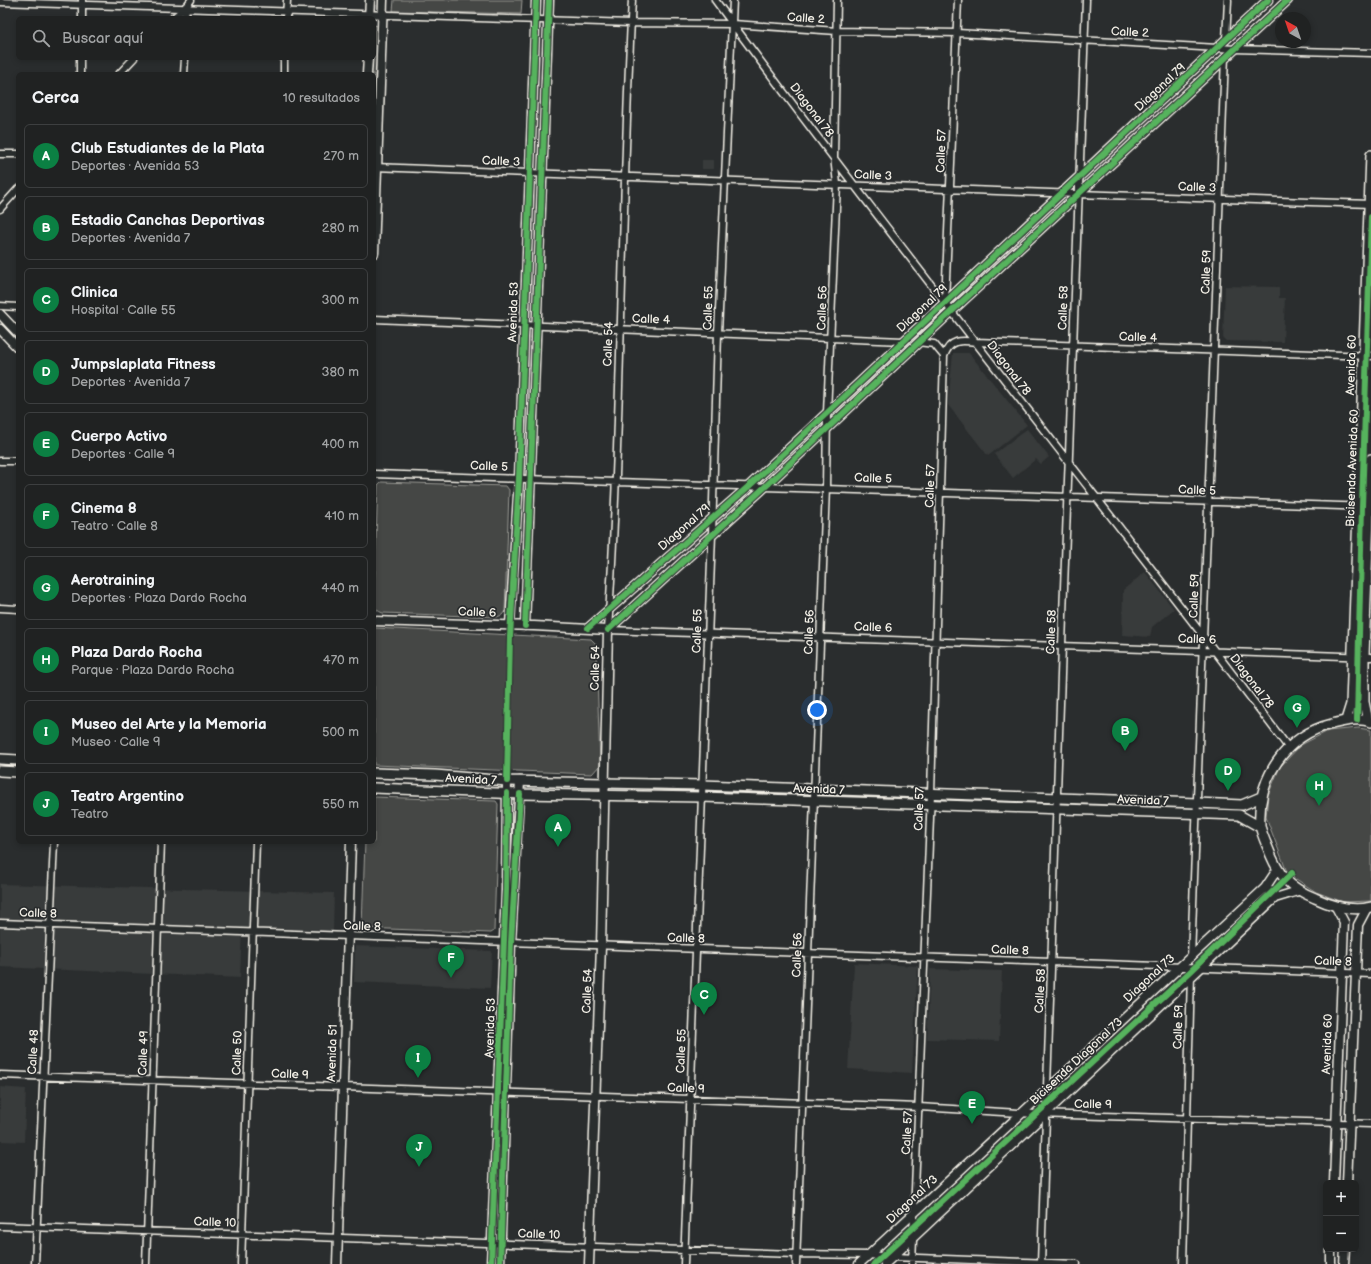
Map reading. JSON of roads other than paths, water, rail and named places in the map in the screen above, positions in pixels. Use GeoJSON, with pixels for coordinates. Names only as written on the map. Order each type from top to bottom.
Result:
{"type":"FeatureCollection","features":[{"type":"Feature","properties":{"kind":"main road"},"geometry":{"type":"LineString","coordinates":[[369,16],[370,0]]}},
{"type":"Feature","properties":{"kind":"main road"},"geometry":{"type":"LineString","coordinates":[[376,167],[383,0]]}},
{"type":"Feature","properties":{"kind":"main road","name":"Avenida 53"},"geometry":{"type":"LineString","coordinates":[[510,625],[518,478],[536,0]]}},
{"type":"Feature","properties":{"kind":"main road","name":"Avenida 53"},"geometry":{"type":"LineString","coordinates":[[525,626],[538,326],[549,0]]}},
{"type":"Feature","properties":{"kind":"main road","name":"Diagonal 79"},"geometry":{"type":"LineString","coordinates":[[588,628],[749,486],[903,341],[1223,45],[1268,0]]}},
{"type":"Feature","properties":{"kind":"main road","name":"Diagonal 79"},"geometry":{"type":"LineString","coordinates":[[608,630],[766,486],[952,310],[1288,0]]}},
{"type":"Feature","properties":{"kind":"main road"},"geometry":{"type":"LineString","coordinates":[[367,72],[368,60]]}},
{"type":"Feature","properties":{"kind":"main road","name":"Avenida 60"},"geometry":{"type":"LineString","coordinates":[[1346,720],[1351,704],[1357,506],[1367,356],[1371,155]]}},
{"type":"Feature","properties":{"kind":"main road"},"geometry":{"type":"LineString","coordinates":[[0,314],[16,331]]}},
{"type":"Feature","properties":{"kind":"main road"},"geometry":{"type":"LineString","coordinates":[[0,329],[16,346]]}},
{"type":"Feature","properties":{"kind":"main road"},"geometry":{"type":"LineString","coordinates":[[1369,907],[1336,907],[1298,891],[1277,870],[1260,826],[1261,797],[1269,773],[1288,747],[1317,728],[1346,720],[1370,722],[1364,702],[1368,656],[1371,459]]}},
{"type":"Feature","properties":{"kind":"main road","name":"Calle 6"},"geometry":{"type":"LineString","coordinates":[[376,621],[588,628],[608,630]]}},
{"type":"Feature","properties":{"kind":"main road","name":"Calle 54"},"geometry":{"type":"LineString","coordinates":[[589,1264],[601,946],[608,630]]}},
{"type":"Feature","properties":{"kind":"main road"},"geometry":{"type":"LineString","coordinates":[[1351,704],[1357,706],[1364,702]]}},
{"type":"Feature","properties":{"kind":"main road"},"geometry":{"type":"LineString","coordinates":[[0,759],[16,760]]}},
{"type":"Feature","properties":{"kind":"main road"},"geometry":{"type":"LineString","coordinates":[[0,771],[16,772]]}},
{"type":"Feature","properties":{"kind":"main road","name":"Avenida 7"},"geometry":{"type":"LineString","coordinates":[[376,773],[435,775],[507,781],[702,785],[1197,804],[1242,804],[1261,797]]}},
{"type":"Feature","properties":{"kind":"main road","name":"Avenida 53"},"geometry":{"type":"LineString","coordinates":[[500,1264],[497,1243],[507,942],[507,781]]}},
{"type":"Feature","properties":{"kind":"main road","name":"Avenida 53"},"geometry":{"type":"LineString","coordinates":[[507,942],[520,781]]}},
{"type":"Feature","properties":{"kind":"main road","name":"Avenida 7"},"geometry":{"type":"LineString","coordinates":[[376,788],[520,794],[702,797],[1239,815],[1260,826]]}},
{"type":"Feature","properties":{"kind":"main road","name":"Avenida 51"},"geometry":{"type":"LineString","coordinates":[[336,1264],[351,844]]}},
{"type":"Feature","properties":{"kind":"main road","name":"Diagonal 73"},"geometry":{"type":"LineString","coordinates":[[859,1264],[1178,966],[1265,888],[1277,870]]}},
{"type":"Feature","properties":{"kind":"main road"},"geometry":{"type":"LineString","coordinates":[[1265,888],[1273,891],[1275,898]]}},
{"type":"Feature","properties":{"kind":"main road"},"geometry":{"type":"LineString","coordinates":[[885,1264],[1275,898],[1298,891]]}},
{"type":"Feature","properties":{"kind":"main road","name":"Avenida 60"},"geometry":{"type":"LineString","coordinates":[[1334,1180],[1344,922],[1336,907]]}},
{"type":"Feature","properties":{"kind":"main road"},"geometry":{"type":"LineString","coordinates":[[1347,1180],[1358,925],[1369,907]]}},
{"type":"Feature","properties":{"kind":"main road","name":"Avenida 53"},"geometry":{"type":"LineString","coordinates":[[491,1264],[497,1243]]}},
{"type":"Feature","properties":{"kind":"main road"},"geometry":{"type":"LineString","coordinates":[[1331,1252],[1331,1264]]}},
{"type":"Feature","properties":{"kind":"main road"},"geometry":{"type":"LineString","coordinates":[[1344,1264],[1345,1252]]}},
{"type":"Feature","properties":{"kind":"street"},"geometry":{"type":"LineString","coordinates":[[185,16],[186,0]]}},
{"type":"Feature","properties":{"kind":"street"},"geometry":{"type":"LineString","coordinates":[[175,16],[185,8],[191,0]]}},
{"type":"Feature","properties":{"kind":"street"},"geometry":{"type":"LineString","coordinates":[[286,0],[286,15]]}},
{"type":"Feature","properties":{"kind":"street","name":"Calle 54"},"geometry":{"type":"LineString","coordinates":[[608,630],[621,329],[624,176],[632,0]]}},
{"type":"Feature","properties":{"kind":"street","name":"Diagonal 78"},"geometry":{"type":"LineString","coordinates":[[715,0],[1068,463],[1216,651],[1288,747]]}},
{"type":"Feature","properties":{"kind":"street","name":"Calle 55"},"geometry":{"type":"LineString","coordinates":[[684,1264],[714,484],[718,333],[733,0]]}},
{"type":"Feature","properties":{"kind":"street","name":"Calle 56"},"geometry":{"type":"LineString","coordinates":[[796,1264],[826,488],[826,429],[832,338],[838,184],[834,157],[837,0]]}},
{"type":"Feature","properties":{"kind":"street","name":"Calle 57"},"geometry":{"type":"LineString","coordinates":[[945,302],[958,0]]}},
{"type":"Feature","properties":{"kind":"street","name":"Calle 58"},"geometry":{"type":"LineString","coordinates":[[1041,1263],[1077,194],[1086,0]]}},
{"type":"Feature","properties":{"kind":"street","name":"Calle 59"},"geometry":{"type":"LineString","coordinates":[[1183,1264],[1190,977],[1225,59],[1223,45],[1228,0]]}},
{"type":"Feature","properties":{"kind":"street","name":"Calle 2"},"geometry":{"type":"LineString","coordinates":[[0,2],[82,2],[286,15],[369,16],[382,14],[631,23],[733,24],[837,31],[957,33],[1084,40],[1223,45],[1235,49],[1371,54]]}},
{"type":"Feature","properties":{"kind":"street"},"geometry":{"type":"LineString","coordinates":[[82,2],[82,16]]}},
{"type":"Feature","properties":{"kind":"street"},"geometry":{"type":"LineString","coordinates":[[80,60],[80,72]]}},
{"type":"Feature","properties":{"kind":"street"},"geometry":{"type":"LineString","coordinates":[[121,72],[132,60]]}},
{"type":"Feature","properties":{"kind":"street"},"geometry":{"type":"LineString","coordinates":[[184,72],[185,60]]}},
{"type":"Feature","properties":{"kind":"street"},"geometry":{"type":"LineString","coordinates":[[284,60],[284,72]]}},
{"type":"Feature","properties":{"kind":"street"},"geometry":{"type":"LineString","coordinates":[[0,154],[16,154]]}},
{"type":"Feature","properties":{"kind":"street","name":"Calle 3"},"geometry":{"type":"LineString","coordinates":[[376,167],[1370,204]]}},
{"type":"Feature","properties":{"kind":"street"},"geometry":{"type":"LineString","coordinates":[[0,209],[16,191]]}},
{"type":"Feature","properties":{"kind":"street"},"geometry":{"type":"LineString","coordinates":[[0,306],[16,307]]}},
{"type":"Feature","properties":{"kind":"street","name":"Calle 4"},"geometry":{"type":"LineString","coordinates":[[376,319],[903,341]]}},
{"type":"Feature","properties":{"kind":"street","name":"Calle 4"},"geometry":{"type":"LineString","coordinates":[[944,356],[947,349],[960,340],[1072,346],[1367,356]]}},
{"type":"Feature","properties":{"kind":"street"},"geometry":{"type":"LineString","coordinates":[[918,342],[934,344],[944,356]]}},
{"type":"Feature","properties":{"kind":"street","name":"Calle 57"},"geometry":{"type":"LineString","coordinates":[[912,1261],[931,793],[944,356]]}},
{"type":"Feature","properties":{"kind":"street"},"geometry":{"type":"LineString","coordinates":[[0,461],[16,461]]}},
{"type":"Feature","properties":{"kind":"street","name":"Calle 5"},"geometry":{"type":"LineString","coordinates":[[376,474],[714,484],[1370,507]]}},
{"type":"Feature","properties":{"kind":"street"},"geometry":{"type":"LineString","coordinates":[[0,608],[16,609]]}},
{"type":"Feature","properties":{"kind":"street","name":"Calle 6"},"geometry":{"type":"LineString","coordinates":[[608,630],[1368,656]]}},
{"type":"Feature","properties":{"kind":"street","name":"Calle 48"},"geometry":{"type":"LineString","coordinates":[[35,1264],[42,1076],[52,925],[54,844]]}},
{"type":"Feature","properties":{"kind":"street","name":"Calle 49"},"geometry":{"type":"LineString","coordinates":[[146,1264],[162,844]]}},
{"type":"Feature","properties":{"kind":"street","name":"Calle 50"},"geometry":{"type":"LineString","coordinates":[[241,1264],[256,844]]}},
{"type":"Feature","properties":{"kind":"street","name":"Calle 8"},"geometry":{"type":"LineString","coordinates":[[0,923],[1371,974]]}},
{"type":"Feature","properties":{"kind":"street","name":"Calle 9"},"geometry":{"type":"LineString","coordinates":[[0,1075],[919,1107],[1045,1114],[1187,1117],[1371,1124]]}},
{"type":"Feature","properties":{"kind":"street","name":"Calle 10"},"geometry":{"type":"LineString","coordinates":[[0,1226],[796,1254],[869,1255],[912,1261],[1077,1264]]}},
{"type":"Feature","properties":{"kind":"place","name":"Aerotraining"},"geometry":{"type":"Point","coordinates":[1297,728]}},
{"type":"Feature","properties":{"kind":"place","name":"Estadio Canchas Deportivas"},"geometry":{"type":"Point","coordinates":[1125,751]}},
{"type":"Feature","properties":{"kind":"place","name":"Jumpslaplata Fitness"},"geometry":{"type":"Point","coordinates":[1228,791]}},
{"type":"Feature","properties":{"kind":"place","name":"Plaza Dardo Rocha"},"geometry":{"type":"Point","coordinates":[1319,806]}},
{"type":"Feature","properties":{"kind":"place","name":"Club Estudiantes de la Plata"},"geometry":{"type":"Point","coordinates":[558,847]}},
{"type":"Feature","properties":{"kind":"place","name":"Cinema 8"},"geometry":{"type":"Point","coordinates":[451,978]}},
{"type":"Feature","properties":{"kind":"place","name":"Clinica"},"geometry":{"type":"Point","coordinates":[704,1015]}},
{"type":"Feature","properties":{"kind":"place","name":"Museo del Arte y la Memoria"},"geometry":{"type":"Point","coordinates":[418,1078]}},
{"type":"Feature","properties":{"kind":"place","name":"Cuerpo Activo"},"geometry":{"type":"Point","coordinates":[972,1124]}},
{"type":"Feature","properties":{"kind":"place","name":"Teatro Argentino"},"geometry":{"type":"Point","coordinates":[419,1167]}}]}
